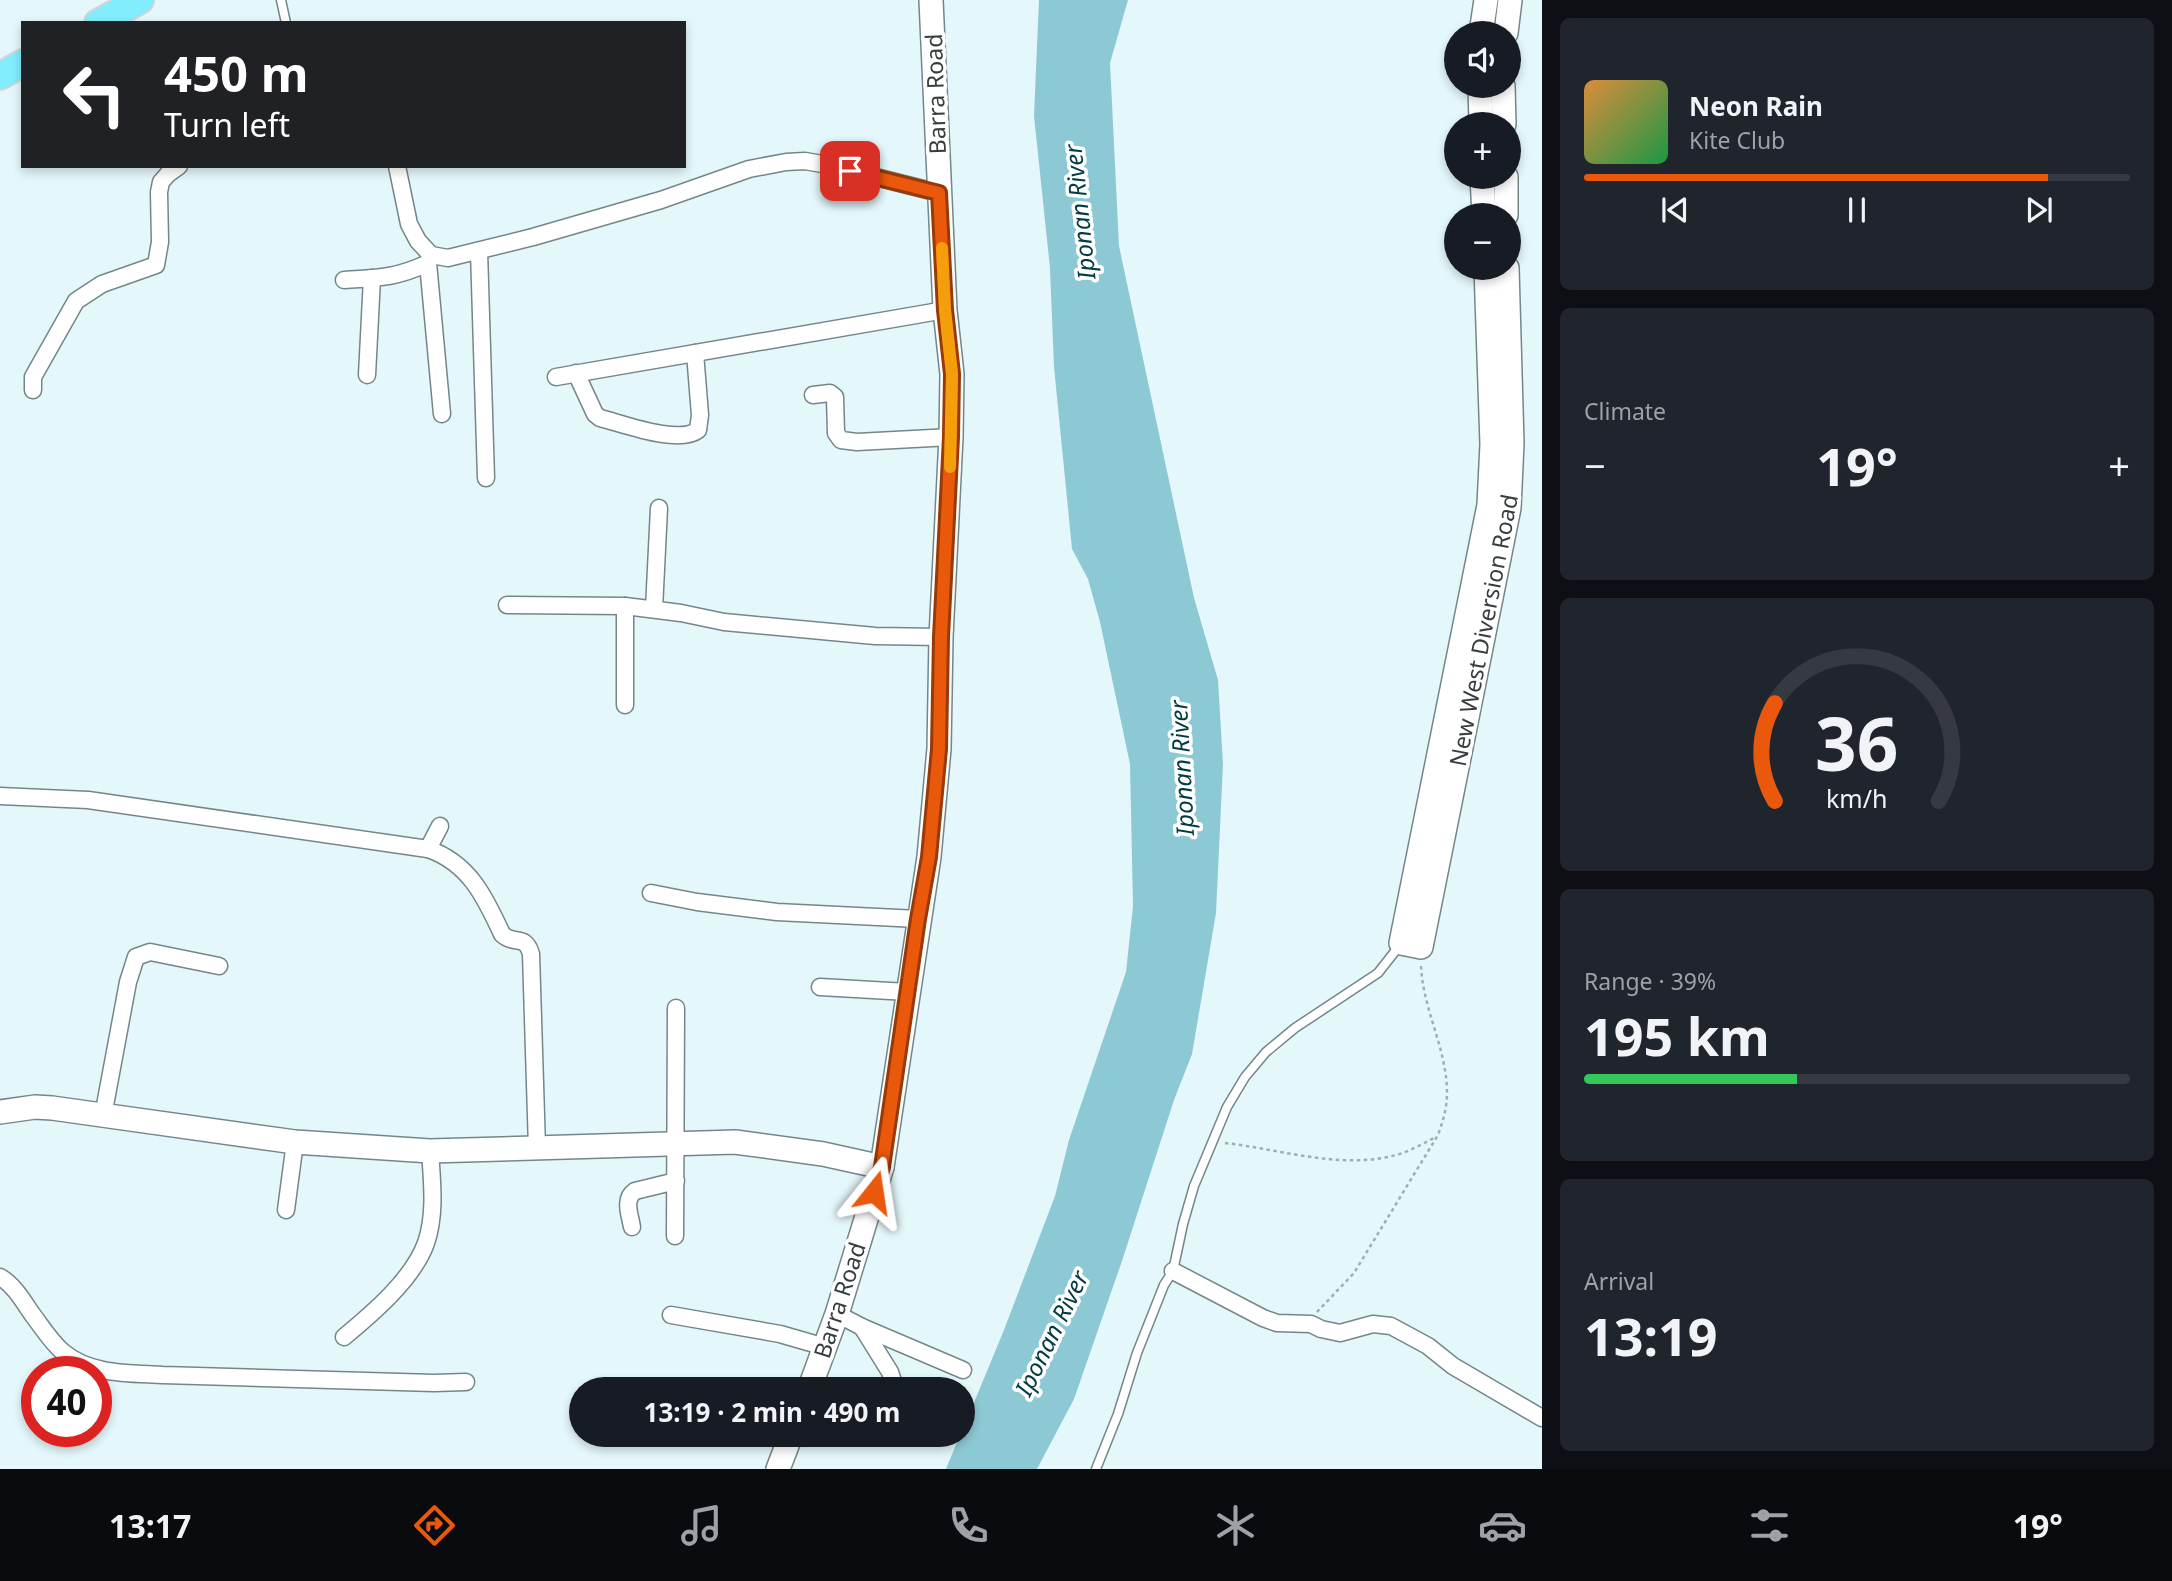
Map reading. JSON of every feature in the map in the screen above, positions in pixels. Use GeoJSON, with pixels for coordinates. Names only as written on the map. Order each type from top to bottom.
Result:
{"type":"FeatureCollection","features":[{"type":"Feature","properties":{"kind":"main road"},"geometry":{"type":"LineString","coordinates":[[109,15],[140,0]]}},
{"type":"Feature","properties":{"kind":"main road"},"geometry":{"type":"LineString","coordinates":[[0,76],[21,64]]}},
{"type":"Feature","properties":{"kind":"street","name":"Barra Road"},"geometry":{"type":"LineString","coordinates":[[814,1377],[837,1314],[882,1167],[929,857],[939,749],[952,374],[945,310],[931,0]]}},
{"type":"Feature","properties":{"kind":"street"},"geometry":{"type":"LineString","coordinates":[[1483,21],[1486,0]]}},
{"type":"Feature","properties":{"kind":"street"},"geometry":{"type":"LineString","coordinates":[[1507,21],[1510,0]]}},
{"type":"Feature","properties":{"kind":"street"},"geometry":{"type":"LineString","coordinates":[[344,280],[405,273],[429,259],[479,251],[662,200],[749,169],[786,162],[805,161],[828,165],[939,193]]}},
{"type":"Feature","properties":{"kind":"street"},"geometry":{"type":"LineString","coordinates":[[33,390],[33,377],[76,301],[102,284],[156,265],[160,242],[161,182],[177,168]]}},
{"type":"Feature","properties":{"kind":"street"},"geometry":{"type":"LineString","coordinates":[[397,168],[409,224],[429,259],[442,414]]}},
{"type":"Feature","properties":{"kind":"street"},"geometry":{"type":"LineString","coordinates":[[479,251],[485,478]]}},
{"type":"Feature","properties":{"kind":"street"},"geometry":{"type":"LineString","coordinates":[[367,375],[372,278]]}},
{"type":"Feature","properties":{"kind":"street","name":"New West Diversion Road"},"geometry":{"type":"LineString","coordinates":[[1411,945],[1489,505],[1492,444],[1486,280]]}},
{"type":"Feature","properties":{"kind":"street","name":"New West Diversion Road"},"geometry":{"type":"LineString","coordinates":[[1411,945],[1509,508],[1512,443],[1507,280]]}},
{"type":"Feature","properties":{"kind":"street"},"geometry":{"type":"LineString","coordinates":[[556,377],[945,310]]}},
{"type":"Feature","properties":{"kind":"street"},"geometry":{"type":"LineString","coordinates":[[576,373],[595,414],[600,418],[674,436],[689,436],[698,430],[700,415],[695,353]]}},
{"type":"Feature","properties":{"kind":"street"},"geometry":{"type":"LineString","coordinates":[[813,395],[830,393],[835,397],[836,433],[841,440],[857,442],[951,437]]}},
{"type":"Feature","properties":{"kind":"street"},"geometry":{"type":"LineString","coordinates":[[654,609],[659,508]]}},
{"type":"Feature","properties":{"kind":"street"},"geometry":{"type":"LineString","coordinates":[[506,604],[625,606],[724,622],[875,636],[941,637]]}},
{"type":"Feature","properties":{"kind":"street"},"geometry":{"type":"LineString","coordinates":[[625,606],[625,705]]}},
{"type":"Feature","properties":{"kind":"street"},"geometry":{"type":"LineString","coordinates":[[0,796],[88,800],[428,849],[446,857],[478,885],[506,938],[525,942],[531,954],[537,1148]]}},
{"type":"Feature","properties":{"kind":"street"},"geometry":{"type":"LineString","coordinates":[[428,849],[440,825]]}},
{"type":"Feature","properties":{"kind":"street"},"geometry":{"type":"LineString","coordinates":[[651,893],[696,902],[777,912],[918,919]]}},
{"type":"Feature","properties":{"kind":"street"},"geometry":{"type":"LineString","coordinates":[[103,1116],[128,982],[136,957],[150,952],[219,966]]}},
{"type":"Feature","properties":{"kind":"street"},"geometry":{"type":"LineString","coordinates":[[820,986],[908,992]]}},
{"type":"Feature","properties":{"kind":"street"},"geometry":{"type":"LineString","coordinates":[[675,1236],[677,1008]]}},
{"type":"Feature","properties":{"kind":"street"},"geometry":{"type":"LineString","coordinates":[[0,1112],[35,1107],[295,1142],[430,1151],[677,1142],[755,1143],[882,1167]]}},
{"type":"Feature","properties":{"kind":"street"},"geometry":{"type":"LineString","coordinates":[[286,1210],[295,1142]]}},
{"type":"Feature","properties":{"kind":"street"},"geometry":{"type":"LineString","coordinates":[[344,1337],[380,1307],[413,1267],[426,1243],[433,1209],[430,1151]]}},
{"type":"Feature","properties":{"kind":"street"},"geometry":{"type":"LineString","coordinates":[[632,1227],[628,1200],[630,1195],[635,1191],[676,1181]]}},
{"type":"Feature","properties":{"kind":"street"},"geometry":{"type":"LineString","coordinates":[[1173,1271],[1277,1323],[1311,1324],[1340,1333],[1373,1324],[1391,1326],[1428,1346],[1453,1366],[1542,1418]]}},
{"type":"Feature","properties":{"kind":"street"},"geometry":{"type":"LineString","coordinates":[[0,1277],[12,1288],[62,1351],[74,1360],[92,1367],[120,1373],[163,1375],[466,1382]]}},
{"type":"Feature","properties":{"kind":"street"},"geometry":{"type":"LineString","coordinates":[[837,1314],[862,1328],[963,1370]]}},
{"type":"Feature","properties":{"kind":"street"},"geometry":{"type":"LineString","coordinates":[[671,1315],[780,1334],[825,1347]]}},
{"type":"Feature","properties":{"kind":"street"},"geometry":{"type":"LineString","coordinates":[[862,1328],[892,1377]]}},
{"type":"Feature","properties":{"kind":"street"},"geometry":{"type":"LineString","coordinates":[[778,1469],[786,1447]]}},
{"type":"Feature","properties":{"kind":"lane"},"geometry":{"type":"LineString","coordinates":[[281,0],[286,21]]}},
{"type":"Feature","properties":{"kind":"lane"},"geometry":{"type":"LineString","coordinates":[[1096,1469],[1118,1414],[1137,1353],[1164,1285],[1173,1271],[1183,1224],[1211,1142],[1245,1077],[1266,1052],[1295,1028],[1378,973],[1411,945]]}},
{"type":"Feature","properties":{"kind":"path"},"geometry":{"type":"LineString","coordinates":[[1311,1324],[1320,1308],[1354,1273],[1438,1135],[1446,1113],[1444,1061],[1411,945]]}},
{"type":"Feature","properties":{"kind":"path"},"geometry":{"type":"LineString","coordinates":[[1211,1142],[1342,1160],[1371,1160],[1395,1156],[1438,1135]]}},
{"type":"Feature","properties":{"kind":"water","name":"Iponan River"},"geometry":{"type":"Polygon","coordinates":[[[1039,0],[1128,0],[1110,63],[1119,246],[1194,598],[1218,680],[1223,764],[1216,913],[1192,1054],[1174,1100],[1074,1399],[1037,1469],[946,1469],[955,1447],[975,1447],[975,1400],[1055,1196],[1069,1140],[1126,972],[1133,906],[1130,764],[1100,622],[1088,579],[1072,549],[1054,367],[1050,268],[1034,116],[1039,0]]]}},
{"type":"Feature","properties":{"kind":"slow traffic"},"geometry":{"type":"LineString","coordinates":[[942,248],[952,374],[950,467]]}},
{"type":"Feature","properties":{"kind":"route"},"geometry":{"type":"LineString","coordinates":[[850,171],[939,193],[945,310],[952,374],[939,749],[929,857],[882,1167],[874,1192]]}}]}
